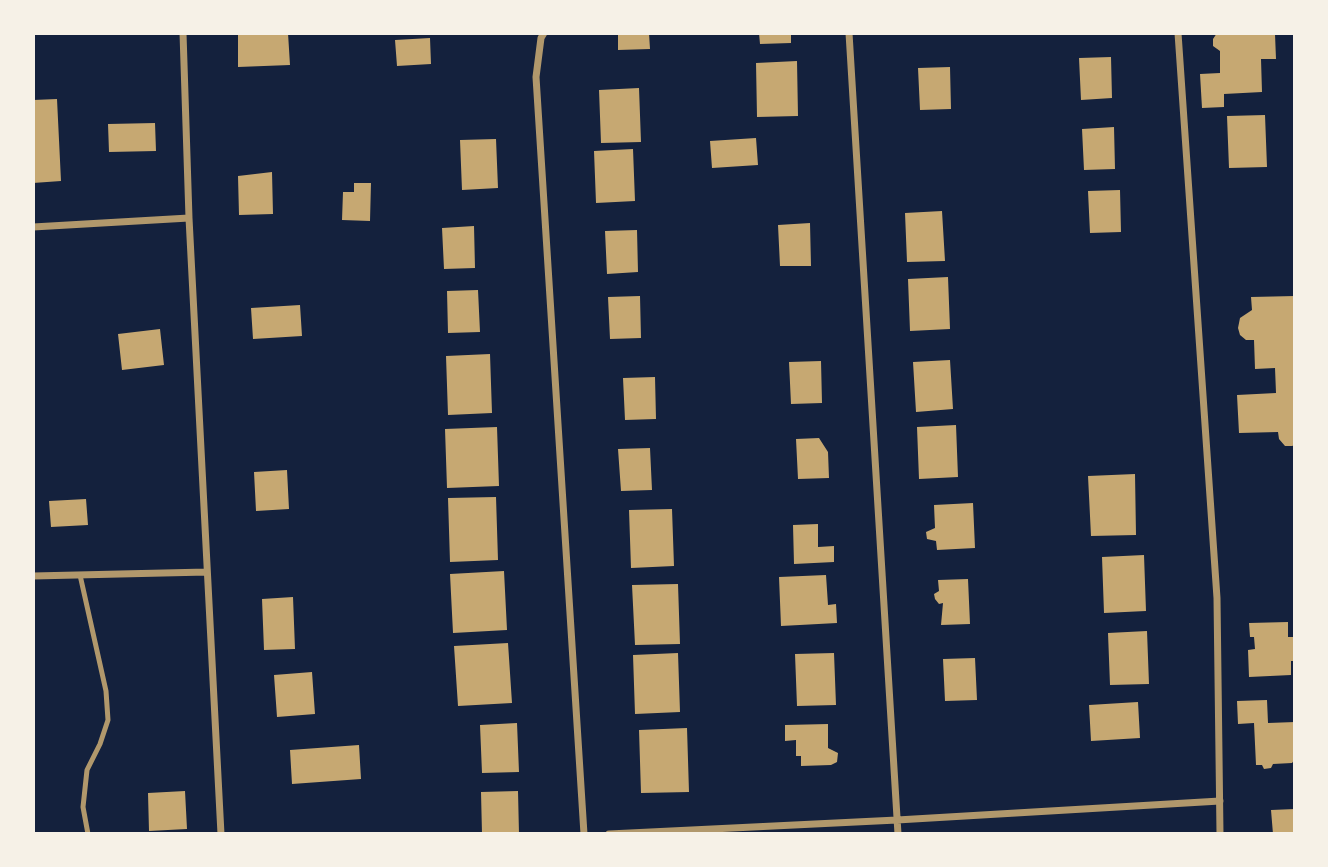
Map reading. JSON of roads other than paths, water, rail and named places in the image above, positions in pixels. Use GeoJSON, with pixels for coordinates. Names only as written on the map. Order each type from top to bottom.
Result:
{"type":"FeatureCollection","features":[{"type":"Feature","properties":{"kind":"street"},"geometry":{"type":"LineString","coordinates":[[183,33],[189,218],[221,834]]}},
{"type":"Feature","properties":{"kind":"street"},"geometry":{"type":"LineString","coordinates":[[544,33],[541,38],[537,77],[584,834]]}},
{"type":"Feature","properties":{"kind":"street"},"geometry":{"type":"LineString","coordinates":[[849,33],[898,834]]}},
{"type":"Feature","properties":{"kind":"street"},"geometry":{"type":"LineString","coordinates":[[1178,33],[1217,598],[1220,834]]}},
{"type":"Feature","properties":{"kind":"street"},"geometry":{"type":"LineString","coordinates":[[33,227],[189,218]]}},
{"type":"Feature","properties":{"kind":"street"},"geometry":{"type":"LineString","coordinates":[[33,576],[207,572]]}},
{"type":"Feature","properties":{"kind":"street"},"geometry":{"type":"LineString","coordinates":[[609,834],[1220,800]]}},
{"type":"Feature","properties":{"kind":"lane"},"geometry":{"type":"LineString","coordinates":[[80,575],[106,691],[108,720],[87,770],[83,807],[88,834]]}}]}
